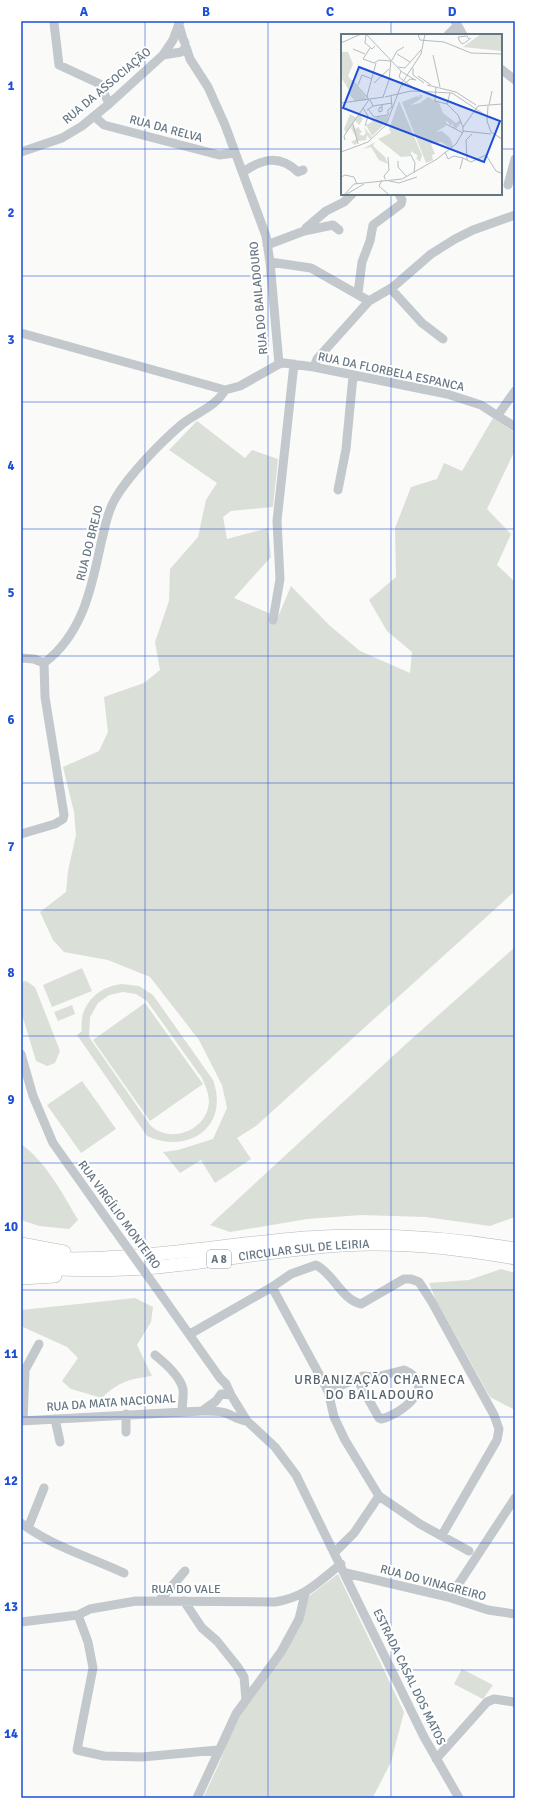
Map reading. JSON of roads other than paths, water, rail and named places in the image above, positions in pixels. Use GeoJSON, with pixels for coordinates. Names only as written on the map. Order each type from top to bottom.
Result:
{"type":"FeatureCollection","features":[{"type":"Feature","properties":{"kind":"highway","name":"CIRCULAR SUL DE LEIRIA"},"geometry":{"type":"LineString","coordinates":[[21,1267],[116,1263],[304,1238],[363,1235],[440,1238],[515,1248]]}},
{"type":"Feature","properties":{"kind":"highway"},"geometry":{"type":"LineString","coordinates":[[21,1244],[116,1263]]}},
{"type":"Feature","properties":{"kind":"highway","name":"CIRCULAR SUL DE LEIRIA"},"geometry":{"type":"LineString","coordinates":[[21,1257],[85,1259],[158,1267],[350,1245],[421,1245],[481,1252],[515,1258]]}},
{"type":"Feature","properties":{"kind":"highway"},"geometry":{"type":"LineString","coordinates":[[21,1278],[106,1273],[116,1263]]}},
{"type":"Feature","properties":{"kind":"street"},"geometry":{"type":"LineString","coordinates":[[54,23],[60,65],[100,84],[109,104]]}},
{"type":"Feature","properties":{"kind":"street"},"geometry":{"type":"LineString","coordinates":[[178,46],[179,23]]}},
{"type":"Feature","properties":{"kind":"street"},"geometry":{"type":"LineString","coordinates":[[449,34],[456,24],[462,34]]}},
{"type":"Feature","properties":{"kind":"street","name":"RUA DA ASSOCIAÇÃO"},"geometry":{"type":"LineString","coordinates":[[21,152],[62,138],[94,116],[163,56],[178,46]]}},
{"type":"Feature","properties":{"kind":"street","name":"RUA DO BAILADOURO"},"geometry":{"type":"LineString","coordinates":[[178,46],[190,59],[208,87],[243,172],[267,245],[270,262],[279,364],[240,386],[226,390]]}},
{"type":"Feature","properties":{"kind":"street"},"geometry":{"type":"LineString","coordinates":[[502,70],[515,80]]}},
{"type":"Feature","properties":{"kind":"street","name":"RUA DA RELVA"},"geometry":{"type":"LineString","coordinates":[[94,116],[104,125],[219,155],[235,153]]}},
{"type":"Feature","properties":{"kind":"street"},"geometry":{"type":"LineString","coordinates":[[508,185],[515,158]]}},
{"type":"Feature","properties":{"kind":"street"},"geometry":{"type":"LineString","coordinates":[[243,172],[258,162],[265,161],[285,164],[298,172],[303,170]]}},
{"type":"Feature","properties":{"kind":"street"},"geometry":{"type":"LineString","coordinates":[[304,231],[326,211],[344,202],[351,195]]}},
{"type":"Feature","properties":{"kind":"street"},"geometry":{"type":"LineString","coordinates":[[358,293],[362,262],[370,241],[373,225],[401,204],[402,200],[400,195]]}},
{"type":"Feature","properties":{"kind":"street"},"geometry":{"type":"LineString","coordinates":[[314,367],[317,359],[369,301],[391,288],[431,254],[473,230],[515,216]]}},
{"type":"Feature","properties":{"kind":"street"},"geometry":{"type":"LineString","coordinates":[[267,245],[304,231],[330,225],[339,230]]}},
{"type":"Feature","properties":{"kind":"street"},"geometry":{"type":"LineString","coordinates":[[270,262],[311,268],[358,293],[369,301]]}},
{"type":"Feature","properties":{"kind":"street"},"geometry":{"type":"LineString","coordinates":[[391,288],[422,323],[443,339]]}},
{"type":"Feature","properties":{"kind":"street"},"geometry":{"type":"LineString","coordinates":[[21,333],[226,390]]}},
{"type":"Feature","properties":{"kind":"street","name":"RUA DA FLORBELA ESPANCA"},"geometry":{"type":"LineString","coordinates":[[279,364],[294,364],[314,367],[447,394],[481,405],[515,427]]}},
{"type":"Feature","properties":{"kind":"street"},"geometry":{"type":"LineString","coordinates":[[273,620],[280,579],[277,521],[294,364]]}},
{"type":"Feature","properties":{"kind":"street"},"geometry":{"type":"LineString","coordinates":[[338,490],[346,450],[353,376]]}},
{"type":"Feature","properties":{"kind":"street","name":"RUA DO BREJO"},"geometry":{"type":"LineString","coordinates":[[44,663],[66,640],[82,613],[90,593],[108,516],[120,491],[141,466],[180,426],[218,400],[226,390]]}},
{"type":"Feature","properties":{"kind":"street"},"geometry":{"type":"LineString","coordinates":[[498,415],[515,391]]}},
{"type":"Feature","properties":{"kind":"street"},"geometry":{"type":"LineString","coordinates":[[21,658],[34,659],[44,663],[46,705],[64,815],[63,819],[55,824],[21,834]]}},
{"type":"Feature","properties":{"kind":"street","name":"RUA VIRGÍLIO MONTEIRO"},"geometry":{"type":"LineString","coordinates":[[21,1054],[24,1079],[53,1143],[220,1378],[226,1384],[233,1398]]}},
{"type":"Feature","properties":{"kind":"street"},"geometry":{"type":"LineString","coordinates":[[190,1334],[272,1287],[291,1274],[316,1265],[326,1270],[353,1302],[362,1304],[404,1279],[411,1279],[419,1282],[494,1415],[498,1429],[498,1440],[442,1535]]}},
{"type":"Feature","properties":{"kind":"street"},"geometry":{"type":"LineString","coordinates":[[272,1287],[328,1391],[334,1417],[379,1496],[420,1524],[469,1551]]}},
{"type":"Feature","properties":{"kind":"street"},"geometry":{"type":"LineString","coordinates":[[22,1421],[25,1370],[39,1344]]}},
{"type":"Feature","properties":{"kind":"street"},"geometry":{"type":"LineString","coordinates":[[155,1355],[166,1363],[183,1388],[182,1411]]}},
{"type":"Feature","properties":{"kind":"street"},"geometry":{"type":"LineString","coordinates":[[328,1391],[363,1376],[376,1377],[404,1370],[414,1376],[418,1384],[418,1393],[412,1402],[381,1419],[357,1379]]}},
{"type":"Feature","properties":{"kind":"street"},"geometry":{"type":"LineString","coordinates":[[202,1411],[217,1398],[224,1393],[233,1398],[234,1407],[224,1412],[216,1407],[217,1398],[221,1389],[220,1378]]}},
{"type":"Feature","properties":{"kind":"street","name":"RUA DA MATA NACIONAL"},"geometry":{"type":"LineString","coordinates":[[233,1398],[247,1421],[275,1448],[296,1475],[341,1564]]}},
{"type":"Feature","properties":{"kind":"street","name":"RUA DA MATA NACIONAL"},"geometry":{"type":"LineString","coordinates":[[22,1421],[182,1411],[224,1412],[236,1419],[247,1421]]}},
{"type":"Feature","properties":{"kind":"street"},"geometry":{"type":"LineString","coordinates":[[126,1414],[126,1432]]}},
{"type":"Feature","properties":{"kind":"street"},"geometry":{"type":"LineString","coordinates":[[55,1419],[60,1442]]}},
{"type":"Feature","properties":{"kind":"street"},"geometry":{"type":"LineString","coordinates":[[44,1488],[24,1526],[53,1543],[124,1573]]}},
{"type":"Feature","properties":{"kind":"street"},"geometry":{"type":"LineString","coordinates":[[335,1552],[354,1533],[379,1496]]}},
{"type":"Feature","properties":{"kind":"street"},"geometry":{"type":"LineString","coordinates":[[448,1597],[456,1588],[515,1498]]}},
{"type":"Feature","properties":{"kind":"street","name":"ESTRADA CASAL DOS MATOS"},"geometry":{"type":"LineString","coordinates":[[341,1564],[436,1759],[457,1797]]}},
{"type":"Feature","properties":{"kind":"street","name":"RUA DO VALE"},"geometry":{"type":"LineString","coordinates":[[21,1622],[78,1615],[98,1608],[136,1601],[275,1602],[292,1600],[305,1594],[341,1564]]}},
{"type":"Feature","properties":{"kind":"street"},"geometry":{"type":"LineString","coordinates":[[159,1601],[185,1571]]}},
{"type":"Feature","properties":{"kind":"street","name":"RUA DO VINAGREIRO"},"geometry":{"type":"LineString","coordinates":[[346,1573],[448,1597],[488,1610],[515,1614]]}},
{"type":"Feature","properties":{"kind":"street"},"geometry":{"type":"LineString","coordinates":[[197,1798],[236,1714],[282,1652],[300,1619],[305,1594]]}},
{"type":"Feature","properties":{"kind":"street"},"geometry":{"type":"LineString","coordinates":[[184,1601],[202,1628],[217,1641],[244,1677],[246,1700]]}},
{"type":"Feature","properties":{"kind":"street"},"geometry":{"type":"LineString","coordinates":[[78,1615],[88,1642],[93,1668],[78,1750],[104,1756],[142,1757],[218,1750]]}},
{"type":"Feature","properties":{"kind":"street"},"geometry":{"type":"LineString","coordinates":[[436,1759],[487,1702],[494,1699],[514,1702]]}},
{"type":"Feature","properties":{"kind":"district","name":"URBANIZAÇÃO CHARNECA DO BAILADOURO"},"geometry":{"type":"Point","coordinates":[380,1388]}}]}
